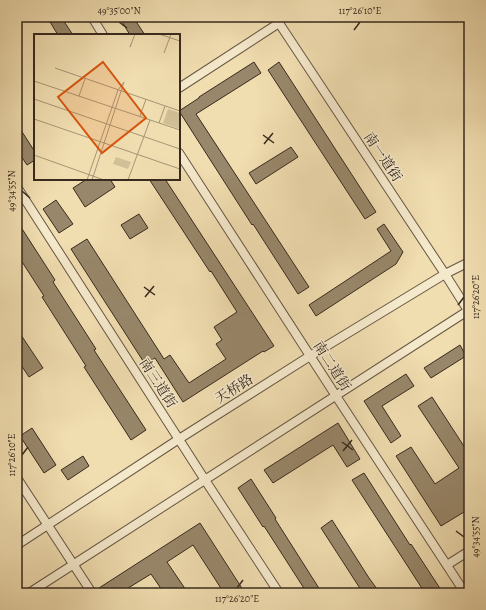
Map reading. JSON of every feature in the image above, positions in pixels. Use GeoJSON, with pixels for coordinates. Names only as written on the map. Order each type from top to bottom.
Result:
{"type":"FeatureCollection","features":[{"type":"Feature","properties":{"kind":"street"},"geometry":{"type":"LineString","coordinates":[[92,17],[102,34]]}},
{"type":"Feature","properties":{"kind":"street"},"geometry":{"type":"LineString","coordinates":[[180,87],[277,20]]}},
{"type":"Feature","properties":{"kind":"street","name":"南一道街"},"geometry":{"type":"LineString","coordinates":[[277,20],[469,311]]}},
{"type":"Feature","properties":{"kind":"street","name":"南二道街"},"geometry":{"type":"LineString","coordinates":[[180,155],[465,593]]}},
{"type":"Feature","properties":{"kind":"street","name":"南三道街"},"geometry":{"type":"LineString","coordinates":[[17,187],[279,593]]}},
{"type":"Feature","properties":{"kind":"street","name":"天桥路"},"geometry":{"type":"LineString","coordinates":[[17,545],[179,439],[310,356],[445,274],[469,262]]}},
{"type":"Feature","properties":{"kind":"street"},"geometry":{"type":"LineString","coordinates":[[30,593],[469,311]]}},
{"type":"Feature","properties":{"kind":"street"},"geometry":{"type":"LineString","coordinates":[[17,478],[92,593]]}},
{"type":"Feature","properties":{"kind":"street"},"geometry":{"type":"LineString","coordinates":[[447,565],[469,550]]}},
{"type":"Feature","properties":{"kind":"building"},"geometry":{"type":"Polygon","coordinates":[[[47,17],[61,17],[72,34],[57,34],[47,17]]]}},
{"type":"Feature","properties":{"kind":"building"},"geometry":{"type":"Polygon","coordinates":[[[125,17],[133,17],[144,34],[129,34],[121,20],[125,17]]]}},
{"type":"Feature","properties":{"kind":"building"},"geometry":{"type":"Polygon","coordinates":[[[254,62],[261,73],[196,114],[309,287],[298,294],[180,113],[180,110],[254,62]]]}},
{"type":"Feature","properties":{"kind":"building"},"geometry":{"type":"Polygon","coordinates":[[[279,62],[376,212],[365,219],[268,70],[279,62]]]}},
{"type":"Feature","properties":{"kind":"building"},"geometry":{"type":"Polygon","coordinates":[[[17,124],[34,150],[34,161],[27,165],[17,150],[17,124]]]}},
{"type":"Feature","properties":{"kind":"building"},"geometry":{"type":"Polygon","coordinates":[[[291,147],[298,157],[256,184],[249,173],[291,147]]]}},
{"type":"Feature","properties":{"kind":"building"},"geometry":{"type":"Polygon","coordinates":[[[85,180],[111,180],[115,187],[85,207],[73,188],[85,180]]]}},
{"type":"Feature","properties":{"kind":"building"},"geometry":{"type":"Polygon","coordinates":[[[150,180],[166,180],[274,346],[264,352],[263,351],[183,402],[155,358],[145,364],[71,249],[87,239],[164,359],[170,355],[189,383],[226,359],[216,344],[222,340],[214,327],[237,312],[211,271],[210,272],[150,180]]]}},
{"type":"Feature","properties":{"kind":"building"},"geometry":{"type":"Polygon","coordinates":[[[56,200],[73,224],[59,233],[43,209],[56,200]]]}},
{"type":"Feature","properties":{"kind":"building"},"geometry":{"type":"Polygon","coordinates":[[[139,214],[148,228],[130,239],[121,225],[139,214]]]}},
{"type":"Feature","properties":{"kind":"building"},"geometry":{"type":"Polygon","coordinates":[[[17,221],[55,280],[53,282],[96,349],[94,350],[146,430],[131,440],[84,367],[86,366],[42,297],[44,296],[17,254],[17,221]]]}},
{"type":"Feature","properties":{"kind":"building"},"geometry":{"type":"Polygon","coordinates":[[[384,224],[403,252],[396,264],[316,316],[309,305],[391,251],[377,229],[384,224]]]}},
{"type":"Feature","properties":{"kind":"building"},"geometry":{"type":"Polygon","coordinates":[[[17,329],[43,368],[29,377],[17,359],[17,329]]]}},
{"type":"Feature","properties":{"kind":"building"},"geometry":{"type":"Polygon","coordinates":[[[460,345],[466,356],[431,378],[424,368],[460,345]]]}},
{"type":"Feature","properties":{"kind":"building"},"geometry":{"type":"Polygon","coordinates":[[[406,374],[414,386],[382,406],[401,436],[391,443],[364,401],[406,374]]]}},
{"type":"Feature","properties":{"kind":"building"},"geometry":{"type":"Polygon","coordinates":[[[432,397],[469,454],[469,509],[441,526],[396,456],[411,447],[435,484],[459,468],[418,406],[432,397]]]}},
{"type":"Feature","properties":{"kind":"building"},"geometry":{"type":"Polygon","coordinates":[[[338,423],[360,459],[347,467],[333,445],[273,483],[264,470],[338,423]]]}},
{"type":"Feature","properties":{"kind":"building"},"geometry":{"type":"Polygon","coordinates":[[[32,428],[56,465],[44,473],[20,436],[32,428]]]}},
{"type":"Feature","properties":{"kind":"building"},"geometry":{"type":"Polygon","coordinates":[[[83,456],[89,466],[68,480],[61,470],[83,456]]]}},
{"type":"Feature","properties":{"kind":"building"},"geometry":{"type":"Polygon","coordinates":[[[364,473],[443,593],[425,593],[352,480],[364,473]]]}},
{"type":"Feature","properties":{"kind":"building"},"geometry":{"type":"Polygon","coordinates":[[[251,479],[322,593],[307,593],[238,488],[251,479]]]}},
{"type":"Feature","properties":{"kind":"building"},"geometry":{"type":"Polygon","coordinates":[[[332,520],[380,593],[363,593],[321,528],[332,520]]]}},
{"type":"Feature","properties":{"kind":"building"},"geometry":{"type":"Polygon","coordinates":[[[200,523],[245,593],[224,593],[193,545],[167,562],[188,593],[164,593],[151,574],[125,590],[127,593],[102,593],[99,588],[200,523]]]}}]}
